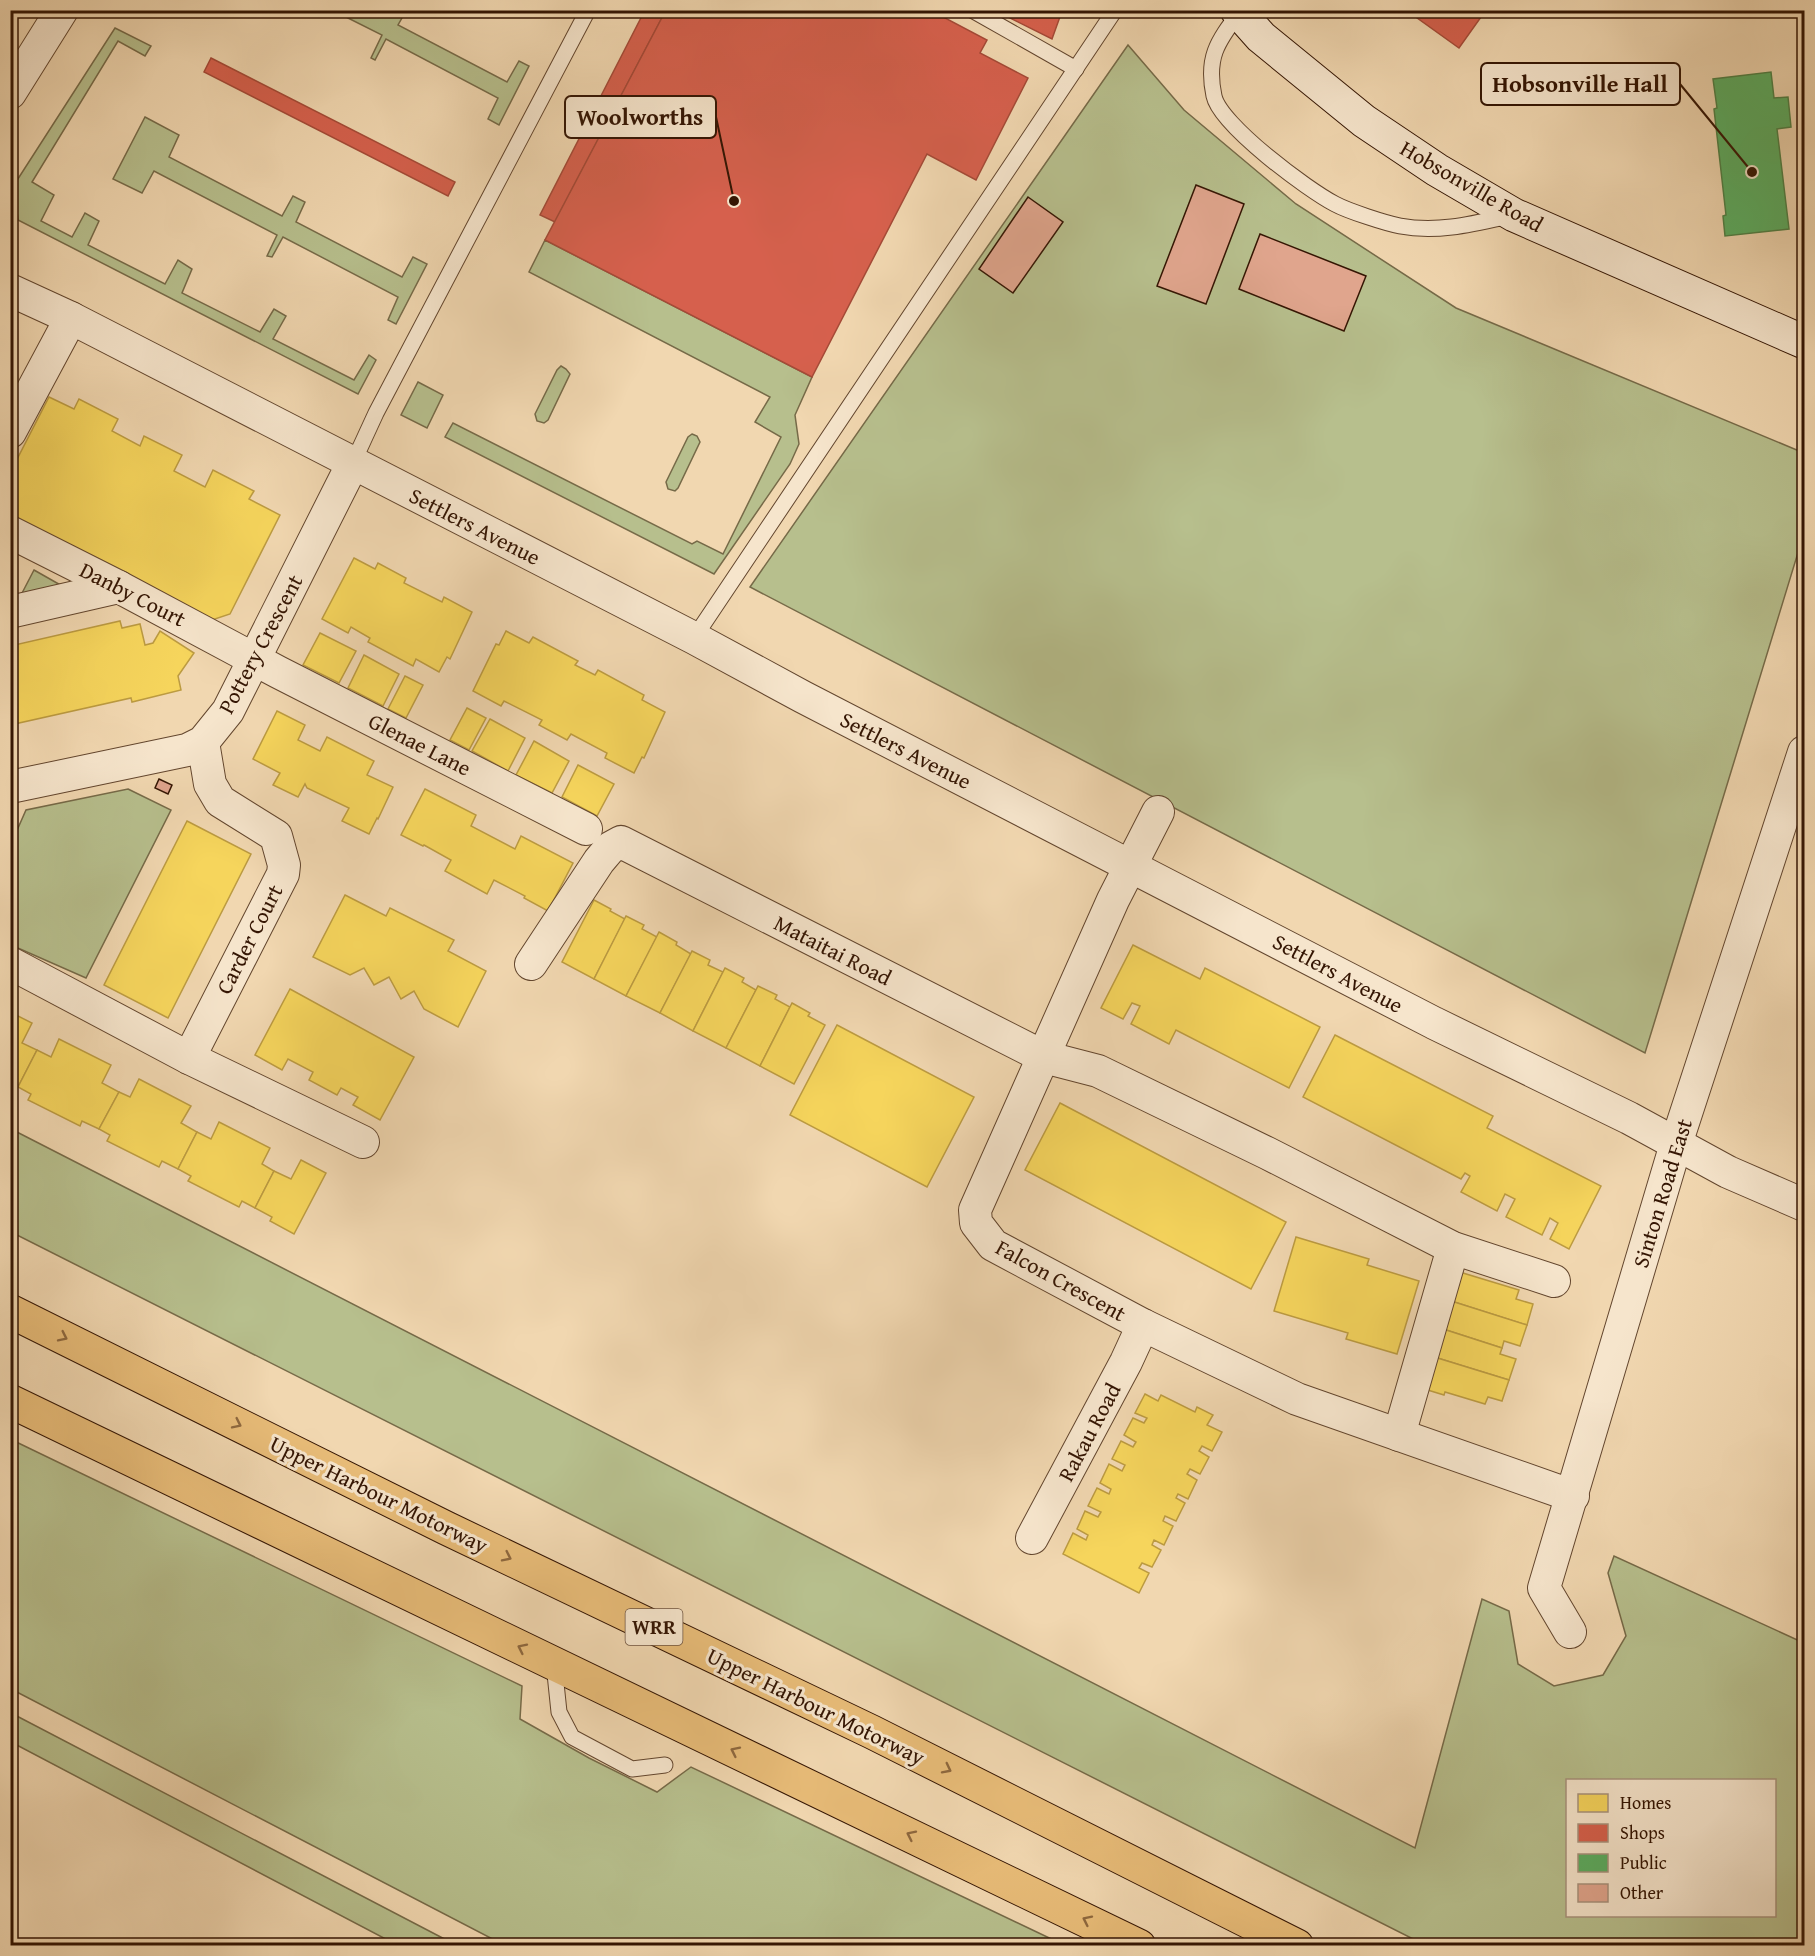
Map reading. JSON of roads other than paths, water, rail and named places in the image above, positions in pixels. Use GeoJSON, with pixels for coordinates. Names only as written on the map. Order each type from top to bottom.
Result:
{"type":"FeatureCollection","features":[{"type":"Feature","properties":{"kind":"highway","name":"Upper Harbour Motorway"},"geometry":{"type":"LineString","coordinates":[[10,1311],[446,1528],[872,1731],[1297,1946]]}},
{"type":"Feature","properties":{"kind":"highway"},"geometry":{"type":"LineString","coordinates":[[10,1401],[1139,1946]]}},
{"type":"Feature","properties":{"kind":"main road","name":"Hobsonville Road"},"geometry":{"type":"LineString","coordinates":[[1238,12],[1261,37],[1364,121],[1437,170],[1514,215],[1804,342]]}},
{"type":"Feature","properties":{"kind":"street"},"geometry":{"type":"LineString","coordinates":[[10,93],[62,10]]}},
{"type":"Feature","properties":{"kind":"street","name":"Settlers Avenue"},"geometry":{"type":"LineString","coordinates":[[10,290],[71,318],[694,638],[803,697],[1434,1023],[1619,1113],[1728,1172],[1804,1205]]}},
{"type":"Feature","properties":{"kind":"street"},"geometry":{"type":"LineString","coordinates":[[10,432],[71,318]]}},
{"type":"Feature","properties":{"kind":"street","name":"Pottery Crescent"},"geometry":{"type":"LineString","coordinates":[[203,742],[228,711],[353,463]]}},
{"type":"Feature","properties":{"kind":"street","name":"Danby Court"},"geometry":{"type":"LineString","coordinates":[[10,532],[254,658]]}},
{"type":"Feature","properties":{"kind":"street"},"geometry":{"type":"LineString","coordinates":[[10,612],[119,587]]}},
{"type":"Feature","properties":{"kind":"street","name":"Glenae Lane"},"geometry":{"type":"LineString","coordinates":[[254,658],[586,829]]}},
{"type":"Feature","properties":{"kind":"street"},"geometry":{"type":"LineString","coordinates":[[10,787],[187,750],[203,742]]}},
{"type":"Feature","properties":{"kind":"street","name":"Carder Court"},"geometry":{"type":"LineString","coordinates":[[189,1058],[283,874],[284,865],[276,836],[220,801],[210,784],[203,742]]}},
{"type":"Feature","properties":{"kind":"street","name":"Sinton Road East"},"geometry":{"type":"LineString","coordinates":[[1570,1632],[1544,1588],[1676,1144],[1804,752]]}},
{"type":"Feature","properties":{"kind":"street","name":"Falcon Crescent"},"geometry":{"type":"LineString","coordinates":[[1158,812],[1113,900],[975,1210],[976,1223],[982,1234],[993,1245],[1143,1325],[1298,1400],[1573,1496]]}},
{"type":"Feature","properties":{"kind":"street","name":"Mataitai Road"},"geometry":{"type":"LineString","coordinates":[[531,964],[599,861],[610,848],[621,842],[1044,1057],[1098,1071],[1267,1153],[1453,1248],[1554,1281]]}},
{"type":"Feature","properties":{"kind":"street"},"geometry":{"type":"LineString","coordinates":[[10,963],[189,1058],[363,1142]]}},
{"type":"Feature","properties":{"kind":"street"},"geometry":{"type":"LineString","coordinates":[[1399,1435],[1453,1248]]}},
{"type":"Feature","properties":{"kind":"street","name":"Rakau Road"},"geometry":{"type":"LineString","coordinates":[[1032,1538],[1126,1362],[1143,1325]]}},
{"type":"Feature","properties":{"kind":"lane"},"geometry":{"type":"LineString","coordinates":[[353,463],[376,413],[588,10]]}},
{"type":"Feature","properties":{"kind":"lane"},"geometry":{"type":"LineString","coordinates":[[972,10],[1076,69]]}},
{"type":"Feature","properties":{"kind":"lane"},"geometry":{"type":"LineString","coordinates":[[694,638],[1114,10]]}},
{"type":"Feature","properties":{"kind":"lane"},"geometry":{"type":"LineString","coordinates":[[1238,12],[1219,39],[1211,60],[1214,98],[1234,128],[1266,156],[1336,205],[1401,226],[1448,229],[1514,215]]}},
{"type":"Feature","properties":{"kind":"lane"},"geometry":{"type":"LineString","coordinates":[[554,1663],[559,1712],[572,1737],[632,1769],[665,1765]]}},
{"type":"Feature","properties":{"kind":"place","name":"Hobsonville Hall"},"geometry":{"type":"Point","coordinates":[1752,172]}},
{"type":"Feature","properties":{"kind":"place","name":"Woolworths"},"geometry":{"type":"Point","coordinates":[734,201]}}]}
